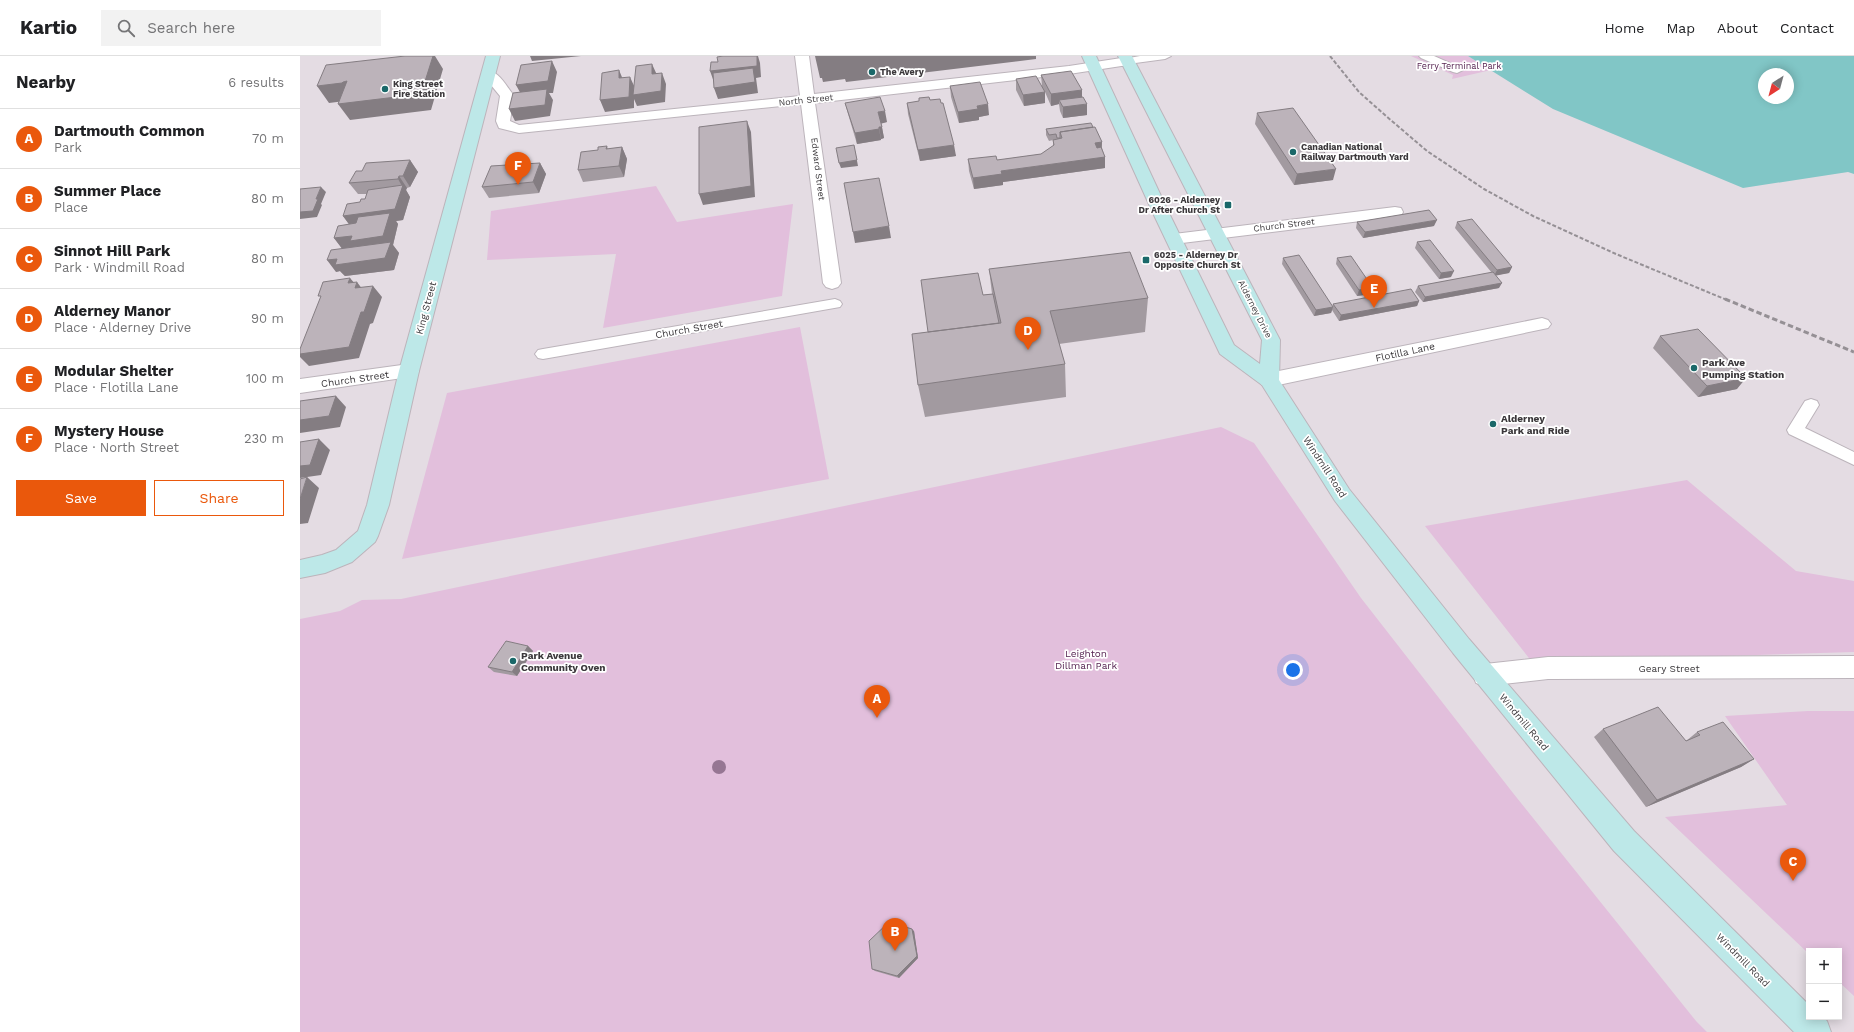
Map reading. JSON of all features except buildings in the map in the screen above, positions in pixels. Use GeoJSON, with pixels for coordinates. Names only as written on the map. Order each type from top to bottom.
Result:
{"type":"FeatureCollection","features":[{"type":"Feature","properties":{"kind":"main road","name":"King Street"},"geometry":{"type":"LineString","coordinates":[[300,569],[325,564],[348,554],[367,536],[378,505],[410,371],[481,96],[489,74],[493,56]]}},
{"type":"Feature","properties":{"kind":"main road","name":"Alderney Drive"},"geometry":{"type":"LineString","coordinates":[[1127,58],[1272,340],[1269,380]]}},
{"type":"Feature","properties":{"kind":"main road"},"geometry":{"type":"LineString","coordinates":[[1091,61],[1227,349],[1269,380]]}},
{"type":"Feature","properties":{"kind":"main road","name":"Windmill Road"},"geometry":{"type":"LineString","coordinates":[[1269,380],[1342,495],[1485,675],[1624,841],[1782,1000],[1816,1032]]}},
{"type":"Feature","properties":{"kind":"street","name":"Edward Street"},"geometry":{"type":"LineString","coordinates":[[802,56],[809,99],[832,283]]}},
{"type":"Feature","properties":{"kind":"street","name":"North Street"},"geometry":{"type":"LineString","coordinates":[[489,74],[507,96],[503,121],[504,125],[519,129],[809,99],[1091,61],[1127,58]]}},
{"type":"Feature","properties":{"kind":"street","name":"Church Street"},"geometry":{"type":"LineString","coordinates":[[1174,239],[1395,212]]}},
{"type":"Feature","properties":{"kind":"street","name":"Flotilla Lane"},"geometry":{"type":"LineString","coordinates":[[1269,380],[1542,324]]}},
{"type":"Feature","properties":{"kind":"street","name":"Church Street"},"geometry":{"type":"LineString","coordinates":[[300,386],[410,371]]}},
{"type":"Feature","properties":{"kind":"street","name":"Geary Street"},"geometry":{"type":"LineString","coordinates":[[1485,675],[1548,668],[1854,667]]}},
{"type":"Feature","properties":{"kind":"lane","name":"North Street"},"geometry":{"type":"LineString","coordinates":[[1127,58],[1165,56]]}},
{"type":"Feature","properties":{"kind":"lane"},"geometry":{"type":"LineString","coordinates":[[1425,56],[1457,70]]}},
{"type":"Feature","properties":{"kind":"lane","name":"Church Street"},"geometry":{"type":"LineString","coordinates":[[543,354],[836,304]]}},
{"type":"Feature","properties":{"kind":"lane"},"geometry":{"type":"LineString","coordinates":[[1811,405],[1795,430],[1854,459]]}},
{"type":"Feature","properties":{"kind":"green space","name":"Ferry Terminal Park"},"geometry":{"type":"Polygon","coordinates":[[[1411,56],[1468,56],[1491,70],[1452,79],[1453,75],[1411,56]]]}},
{"type":"Feature","properties":{"kind":"green space"},"geometry":{"type":"Polygon","coordinates":[[[656,186],[677,222],[793,204],[782,296],[603,328],[616,254],[487,260],[491,211],[656,186]]]}},
{"type":"Feature","properties":{"kind":"green space"},"geometry":{"type":"Polygon","coordinates":[[[800,327],[829,479],[402,559],[447,393],[800,327]]]}},
{"type":"Feature","properties":{"kind":"green space","name":"Leighton Dillman Park"},"geometry":{"type":"Polygon","coordinates":[[[1221,427],[1254,443],[1361,598],[1513,793],[1696,1021],[1707,1032],[300,1032],[300,619],[340,611],[362,600],[401,599],[1221,427]]]}},
{"type":"Feature","properties":{"kind":"green space"},"geometry":{"type":"Polygon","coordinates":[[[1687,480],[1796,571],[1854,581],[1854,652],[1532,662],[1425,526],[1687,480]]]}},
{"type":"Feature","properties":{"kind":"green space"},"geometry":{"type":"Polygon","coordinates":[[[1808,711],[1854,711],[1854,996],[1842,985],[1842,948],[1806,948],[1806,951],[1665,817],[1787,805],[1725,716],[1808,711]]]}},
{"type":"Feature","properties":{"kind":"water"},"geometry":{"type":"Polygon","coordinates":[[[1468,56],[1854,56],[1854,174],[1848,172],[1743,188],[1553,109],[1468,56]]]}},
{"type":"Feature","properties":{"kind":"railway"},"geometry":{"type":"LineString","coordinates":[[1330,56],[1359,92],[1386,116],[1427,151],[1484,189],[1533,216],[1616,254],[1727,300]]}},
{"type":"Feature","properties":{"kind":"railway"},"geometry":{"type":"LineString","coordinates":[[1725,299],[1854,352]]}},
{"type":"Feature","properties":{"kind":"place","name":"The Avery"},"geometry":{"type":"Point","coordinates":[872,72]}},
{"type":"Feature","properties":{"kind":"place","name":"King Street Fire Station"},"geometry":{"type":"Point","coordinates":[385,89]}},
{"type":"Feature","properties":{"kind":"place","name":"Canadian National Railway Dartmouth Yard"},"geometry":{"type":"Point","coordinates":[1293,152]}},
{"type":"Feature","properties":{"kind":"place","name":"Mystery House"},"geometry":{"type":"Point","coordinates":[518,185]}},
{"type":"Feature","properties":{"kind":"place","name":"6026 - Alderney Dr After Church St"},"geometry":{"type":"Point","coordinates":[1228,205]}},
{"type":"Feature","properties":{"kind":"place","name":"6025 - Alderney Dr Opposite Church St"},"geometry":{"type":"Point","coordinates":[1146,260]}},
{"type":"Feature","properties":{"kind":"place","name":"Modular Shelter"},"geometry":{"type":"Point","coordinates":[1374,308]}},
{"type":"Feature","properties":{"kind":"place","name":"Alderney Manor"},"geometry":{"type":"Point","coordinates":[1028,350]}},
{"type":"Feature","properties":{"kind":"place","name":"Park Ave Pumping Station"},"geometry":{"type":"Point","coordinates":[1694,368]}},
{"type":"Feature","properties":{"kind":"place","name":"Alderney Park and Ride"},"geometry":{"type":"Point","coordinates":[1493,424]}},
{"type":"Feature","properties":{"kind":"place","name":"Park Avenue Community Oven"},"geometry":{"type":"Point","coordinates":[513,661]}},
{"type":"Feature","properties":{"kind":"place","name":"Dartmouth Common"},"geometry":{"type":"Point","coordinates":[877,718]}},
{"type":"Feature","properties":{"kind":"place","name":"Sinnot Hill Park"},"geometry":{"type":"Point","coordinates":[1793,881]}},
{"type":"Feature","properties":{"kind":"place","name":"Summer Place"},"geometry":{"type":"Point","coordinates":[895,951]}}]}
